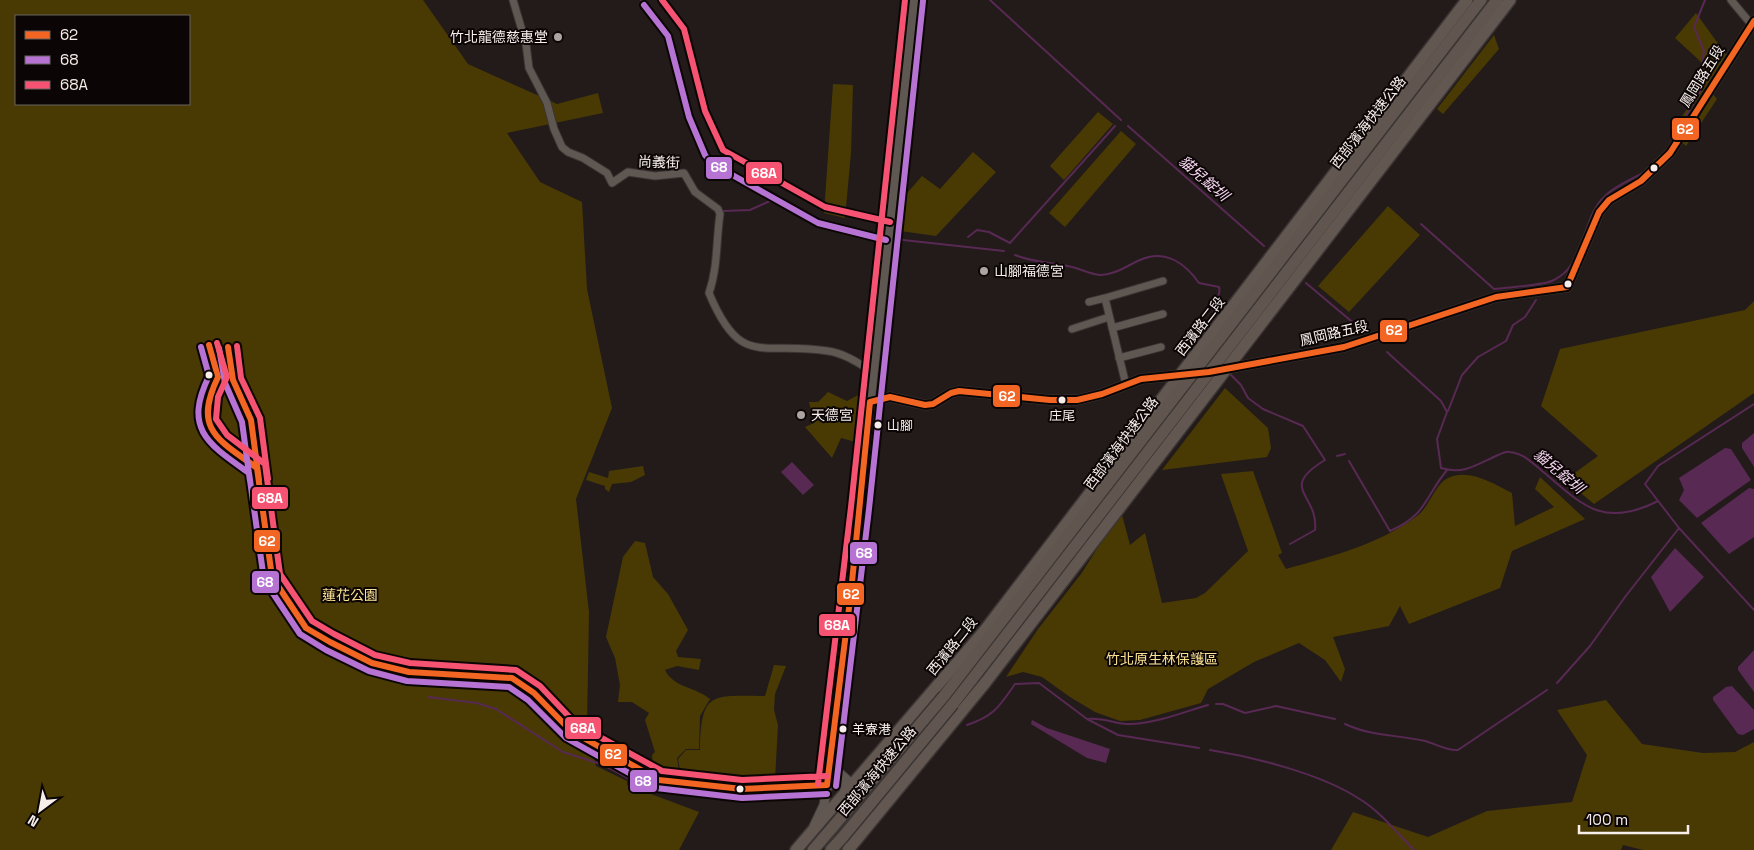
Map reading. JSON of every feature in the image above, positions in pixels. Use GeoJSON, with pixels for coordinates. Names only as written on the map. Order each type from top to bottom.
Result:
{"type":"FeatureCollection","features":[{"type":"Feature","properties":{"kind":"highway","name":"西部濱海快速公路"},"geometry":{"type":"LineString","coordinates":[[813,850],[949,700],[1194,372],[1481,0]]}},
{"type":"Feature","properties":{"kind":"highway","name":"西部濱海快速公路"},"geometry":{"type":"LineString","coordinates":[[831,850],[1209,372],[1496,0]]}},
{"type":"Feature","properties":{"kind":"main road","name":"西濱路二段"},"geometry":{"type":"LineString","coordinates":[[796,850],[985,630],[1467,0]]}},
{"type":"Feature","properties":{"kind":"main road"},"geometry":{"type":"LineString","coordinates":[[848,850],[985,684],[1510,0]]}},
{"type":"Feature","properties":{"kind":"street","name":"尚義街"},"geometry":{"type":"LineString","coordinates":[[513,0],[526,44],[529,68],[547,102],[554,129],[562,147],[607,173],[612,183],[628,172],[655,176],[684,173],[696,192],[718,209],[720,214],[716,264],[714,278],[708,293],[717,312],[736,338],[744,345],[764,348],[827,350],[857,362],[873,372]]}},
{"type":"Feature","properties":{"kind":"street"},"geometry":{"type":"LineString","coordinates":[[809,835],[824,805],[831,759],[914,0]]}},
{"type":"Feature","properties":{"kind":"street"},"geometry":{"type":"LineString","coordinates":[[1731,0],[1753,22]]}},
{"type":"Feature","properties":{"kind":"street","name":"鳳岡路五段"},"geometry":{"type":"LineString","coordinates":[[870,402],[890,397],[926,405],[933,404],[951,393],[959,391],[1065,401],[1102,394],[1141,379],[1194,372],[1209,372],[1344,347],[1496,297],[1567,287],[1599,212],[1609,200],[1641,181],[1670,153],[1753,22]]}},
{"type":"Feature","properties":{"kind":"street"},"geometry":{"type":"LineString","coordinates":[[1089,302],[1163,281]]}},
{"type":"Feature","properties":{"kind":"street"},"geometry":{"type":"LineString","coordinates":[[1105,298],[1126,385]]}},
{"type":"Feature","properties":{"kind":"street"},"geometry":{"type":"LineString","coordinates":[[1112,328],[1163,314]]}},
{"type":"Feature","properties":{"kind":"street"},"geometry":{"type":"LineString","coordinates":[[1072,329],[1109,317]]}},
{"type":"Feature","properties":{"kind":"street"},"geometry":{"type":"LineString","coordinates":[[1119,358],[1161,347]]}},
{"type":"Feature","properties":{"kind":"street"},"geometry":{"type":"LineString","coordinates":[[257,468],[272,577],[306,628],[330,642],[372,662],[409,672],[512,678],[534,693],[571,731],[659,780],[742,789],[852,785]]}},
{"type":"Feature","properties":{"kind":"street"},"geometry":{"type":"LineString","coordinates":[[831,759],[836,770],[852,785],[883,808]]}},
{"type":"Feature","properties":{"kind":"green space","name":"蓮花公園"},"geometry":{"type":"Polygon","coordinates":[[[0,0],[423,0],[468,64],[557,104],[598,93],[603,113],[507,133],[540,182],[582,202],[587,289],[612,408],[576,499],[589,612],[587,727],[596,766],[627,781],[627,785],[699,812],[679,850],[0,850],[0,0]]]}},
{"type":"Feature","properties":{"kind":"green space"},"geometry":{"type":"Polygon","coordinates":[[[1696,13],[1727,56],[1674,135],[1671,132],[1705,83],[1701,62],[1675,38],[1696,13]]]}},
{"type":"Feature","properties":{"kind":"green space"},"geometry":{"type":"Polygon","coordinates":[[[1494,35],[1499,49],[1443,114],[1437,109],[1494,35]]]}},
{"type":"Feature","properties":{"kind":"green space"},"geometry":{"type":"Polygon","coordinates":[[[833,84],[853,85],[851,153],[845,218],[824,213],[833,84]]]}},
{"type":"Feature","properties":{"kind":"green space"},"geometry":{"type":"Polygon","coordinates":[[[1711,92],[1717,99],[1686,146],[1680,141],[1711,92]]]}},
{"type":"Feature","properties":{"kind":"green space"},"geometry":{"type":"Polygon","coordinates":[[[1098,112],[1113,124],[1064,180],[1050,166],[1098,112]]]}},
{"type":"Feature","properties":{"kind":"green space"},"geometry":{"type":"Polygon","coordinates":[[[1121,131],[1136,144],[1065,227],[1049,213],[1121,131]]]}},
{"type":"Feature","properties":{"kind":"green space"},"geometry":{"type":"Polygon","coordinates":[[[973,152],[996,172],[936,236],[893,230],[895,207],[922,176],[940,189],[973,152]]]}},
{"type":"Feature","properties":{"kind":"green space"},"geometry":{"type":"Polygon","coordinates":[[[1388,206],[1420,235],[1349,312],[1318,286],[1388,206]]]}},
{"type":"Feature","properties":{"kind":"green space"},"geometry":{"type":"Polygon","coordinates":[[[1754,301],[1754,393],[1594,504],[1565,480],[1598,456],[1541,406],[1560,349],[1745,310],[1754,301]]]}},
{"type":"Feature","properties":{"kind":"green space"},"geometry":{"type":"Polygon","coordinates":[[[1225,388],[1268,428],[1271,448],[1267,457],[1162,470],[1225,388]]]}},
{"type":"Feature","properties":{"kind":"green space"},"geometry":{"type":"Polygon","coordinates":[[[828,392],[847,401],[864,392],[859,443],[841,438],[832,458],[805,427],[814,423],[809,402],[818,402],[828,392]]]}},
{"type":"Feature","properties":{"kind":"green space"},"geometry":{"type":"Polygon","coordinates":[[[643,466],[645,475],[631,482],[612,484],[609,492],[605,489],[605,486],[586,480],[589,472],[608,478],[609,471],[643,466]]]}},
{"type":"Feature","properties":{"kind":"green space","name":"竹北原生林保護區"},"geometry":{"type":"Polygon","coordinates":[[[1253,471],[1282,553],[1278,555],[1286,569],[1354,549],[1387,535],[1417,516],[1426,506],[1439,485],[1456,475],[1481,478],[1512,493],[1515,526],[1554,507],[1535,489],[1540,477],[1585,519],[1512,551],[1500,588],[1409,624],[1400,606],[1389,626],[1333,637],[1345,669],[1341,682],[1325,660],[1299,643],[1254,662],[1208,689],[1201,703],[1140,720],[1120,721],[1095,712],[1042,677],[1023,672],[1006,677],[1038,629],[1081,574],[1121,511],[1130,545],[1145,533],[1162,603],[1196,598],[1205,593],[1248,551],[1221,474],[1253,471]]]}},
{"type":"Feature","properties":{"kind":"green space"},"geometry":{"type":"Polygon","coordinates":[[[635,541],[645,543],[653,577],[668,594],[688,630],[676,651],[678,657],[701,659],[699,670],[677,666],[665,670],[669,676],[680,684],[710,699],[700,716],[699,749],[686,749],[677,758],[679,771],[664,773],[653,766],[652,755],[655,752],[645,720],[649,713],[632,702],[618,702],[620,685],[615,658],[606,637],[623,557],[635,541]]]}},
{"type":"Feature","properties":{"kind":"green space"},"geometry":{"type":"Polygon","coordinates":[[[774,665],[786,666],[775,694],[774,710],[778,725],[775,780],[680,771],[678,759],[686,750],[700,750],[703,716],[713,700],[733,696],[765,696],[774,665]]]}},
{"type":"Feature","properties":{"kind":"green space"},"geometry":{"type":"Polygon","coordinates":[[[1606,700],[1642,744],[1703,753],[1735,752],[1754,742],[1754,850],[1643,850],[1623,845],[1621,850],[1331,850],[1353,812],[1428,837],[1487,811],[1572,802],[1587,755],[1557,710],[1606,700]]]}},
{"type":"Feature","properties":{"kind":"shaded area"},"geometry":{"type":"Polygon","coordinates":[[[1754,433],[1754,467],[1742,448],[1742,443],[1754,433]]]}},
{"type":"Feature","properties":{"kind":"shaded area"},"geometry":{"type":"Polygon","coordinates":[[[1725,448],[1731,449],[1751,480],[1697,518],[1679,500],[1684,490],[1679,478],[1725,448]]]}},
{"type":"Feature","properties":{"kind":"shaded area"},"geometry":{"type":"Polygon","coordinates":[[[792,462],[814,485],[803,495],[781,472],[792,462]]]}},
{"type":"Feature","properties":{"kind":"shaded area"},"geometry":{"type":"Polygon","coordinates":[[[1749,488],[1754,489],[1754,537],[1729,554],[1701,523],[1749,488]]]}},
{"type":"Feature","properties":{"kind":"shaded area"},"geometry":{"type":"Polygon","coordinates":[[[1675,548],[1704,577],[1670,612],[1651,577],[1675,548]]]}},
{"type":"Feature","properties":{"kind":"shaded area"},"geometry":{"type":"Polygon","coordinates":[[[1754,650],[1754,692],[1738,670],[1738,667],[1754,650]]]}},
{"type":"Feature","properties":{"kind":"shaded area"},"geometry":{"type":"Polygon","coordinates":[[[1732,686],[1754,710],[1754,729],[1743,735],[1738,734],[1713,700],[1713,697],[1726,687],[1732,686]]]}},
{"type":"Feature","properties":{"kind":"shaded area"},"geometry":{"type":"Polygon","coordinates":[[[1032,720],[1047,728],[1110,749],[1106,763],[1087,758],[1031,724],[1032,720]]]}},
{"type":"Feature","properties":{"kind":"waterway"},"geometry":{"type":"LineString","coordinates":[[641,0],[646,8]]}},
{"type":"Feature","properties":{"kind":"waterway","name":"貓兒錠圳"},"geometry":{"type":"LineString","coordinates":[[990,0],[1121,120]]}},
{"type":"Feature","properties":{"kind":"waterway"},"geometry":{"type":"LineString","coordinates":[[1676,134],[1704,84],[1701,69],[1704,51],[1694,27],[1705,0]]}},
{"type":"Feature","properties":{"kind":"waterway"},"geometry":{"type":"LineString","coordinates":[[655,16],[671,36],[690,113]]}},
{"type":"Feature","properties":{"kind":"waterway"},"geometry":{"type":"LineString","coordinates":[[695,125],[704,151],[722,166],[771,199]]}},
{"type":"Feature","properties":{"kind":"waterway"},"geometry":{"type":"LineString","coordinates":[[968,237],[977,230],[989,232],[1010,243],[1115,126]]}},
{"type":"Feature","properties":{"kind":"waterway","name":"貓兒錠圳"},"geometry":{"type":"LineString","coordinates":[[1128,126],[1264,246]]}},
{"type":"Feature","properties":{"kind":"waterway"},"geometry":{"type":"LineString","coordinates":[[1421,224],[1494,289],[1542,284],[1554,280],[1572,264],[1578,253],[1591,216],[1605,196],[1645,172]]}},
{"type":"Feature","properties":{"kind":"waterway"},"geometry":{"type":"LineString","coordinates":[[723,211],[750,210],[772,200],[820,221],[881,236]]}},
{"type":"Feature","properties":{"kind":"waterway"},"geometry":{"type":"LineString","coordinates":[[894,239],[1004,251]]}},
{"type":"Feature","properties":{"kind":"waterway"},"geometry":{"type":"LineString","coordinates":[[1015,255],[1029,260],[1065,265],[1101,275],[1117,271],[1149,257],[1166,257],[1181,264],[1199,283],[1219,287],[1219,295],[1213,313],[1213,322]]}},
{"type":"Feature","properties":{"kind":"waterway","name":"貓兒錠圳"},"geometry":{"type":"LineString","coordinates":[[1306,283],[1363,331]]}},
{"type":"Feature","properties":{"kind":"waterway"},"geometry":{"type":"LineString","coordinates":[[1448,411],[1462,375],[1478,357],[1506,341],[1513,325],[1525,317],[1536,300]]}},
{"type":"Feature","properties":{"kind":"waterway","name":"貓兒錠圳"},"geometry":{"type":"LineString","coordinates":[[1387,352],[1441,401],[1447,412],[1437,439],[1441,468],[1449,470],[1471,468],[1508,452],[1519,454],[1526,458],[1569,494],[1594,509],[1608,513],[1622,513],[1639,509],[1658,501]]}},
{"type":"Feature","properties":{"kind":"waterway"},"geometry":{"type":"LineString","coordinates":[[1230,374],[1241,385],[1248,398],[1263,409],[1303,426],[1325,460],[1311,470],[1304,478],[1302,485],[1315,518],[1315,530],[1290,544]]}},
{"type":"Feature","properties":{"kind":"waterway"},"geometry":{"type":"LineString","coordinates":[[1754,404],[1658,466],[1645,484],[1679,528],[1754,610]]}},
{"type":"Feature","properties":{"kind":"waterway"},"geometry":{"type":"LineString","coordinates":[[1337,456],[1345,454]]}},
{"type":"Feature","properties":{"kind":"waterway"},"geometry":{"type":"LineString","coordinates":[[1349,461],[1390,531],[1411,519],[1418,512],[1447,470]]}},
{"type":"Feature","properties":{"kind":"waterway"},"geometry":{"type":"LineString","coordinates":[[1557,683],[1590,646],[1625,597],[1679,528]]}},
{"type":"Feature","properties":{"kind":"waterway"},"geometry":{"type":"LineString","coordinates":[[967,725],[984,718],[995,710],[1015,684],[1039,683],[1087,719],[1118,735],[1199,748]]}},
{"type":"Feature","properties":{"kind":"waterway"},"geometry":{"type":"LineString","coordinates":[[1345,724],[1364,731],[1425,741],[1458,750],[1547,690]]}},
{"type":"Feature","properties":{"kind":"waterway"},"geometry":{"type":"LineString","coordinates":[[428,697],[477,703],[496,709],[563,752],[604,765],[652,791],[661,791]]}},
{"type":"Feature","properties":{"kind":"waterway"},"geometry":{"type":"LineString","coordinates":[[1216,704],[1223,704],[1245,713],[1276,706],[1335,719]]}},
{"type":"Feature","properties":{"kind":"waterway"},"geometry":{"type":"LineString","coordinates":[[1087,719],[1099,719],[1126,724],[1141,723],[1208,705]]}},
{"type":"Feature","properties":{"kind":"waterway"},"geometry":{"type":"LineString","coordinates":[[1210,750],[1287,768],[1343,789],[1373,809],[1414,850]]}},
{"type":"Feature","properties":{"kind":"waterway"},"geometry":{"type":"LineString","coordinates":[[672,774],[763,782],[806,781]]}},
{"type":"Feature","properties":{"kind":"transit line","name":"68A"},"geometry":{"type":"LineString","coordinates":[[662,0],[684,29],[705,111],[723,150],[825,207],[890,222]]}},
{"type":"Feature","properties":{"kind":"transit line","name":"68A"},"geometry":{"type":"LineString","coordinates":[[818,784],[851,507],[905,0]]}},
{"type":"Feature","properties":{"kind":"transit line","name":"68"},"geometry":{"type":"LineString","coordinates":[[836,786],[869,509],[923,1]]}},
{"type":"Feature","properties":{"kind":"transit line","name":"68"},"geometry":{"type":"LineString","coordinates":[[644,5],[668,36],[689,117],[705,155],[711,163],[818,223],[886,240]]}},
{"type":"Feature","properties":{"kind":"transit line","name":"62"},"geometry":{"type":"LineString","coordinates":[[1567,287],[1599,212],[1609,200],[1641,181],[1670,153],[1754,21]]}},
{"type":"Feature","properties":{"kind":"transit line","name":"62"},"geometry":{"type":"LineString","coordinates":[[870,402],[890,397],[925,405],[933,404],[951,393],[959,391],[1050,400],[1077,400],[1102,394],[1141,379],[1209,372],[1344,347],[1496,297],[1567,287]]}},
{"type":"Feature","properties":{"kind":"transit line","name":"68A"},"geometry":{"type":"LineString","coordinates":[[217,343],[227,377],[218,397],[216,419],[227,435],[265,464],[280,574],[312,621],[375,655],[410,663],[516,670],[540,686],[576,724],[662,771],[742,780],[827,776]]}},
{"type":"Feature","properties":{"kind":"transit line","name":"62"},"geometry":{"type":"LineString","coordinates":[[209,345],[218,377],[208,409],[209,421],[213,431],[220,440],[257,468],[272,577],[306,628],[372,663],[409,672],[512,678],[534,693],[571,731],[659,780],[742,789],[827,785]]}},
{"type":"Feature","properties":{"kind":"transit line","name":"68A"},"geometry":{"type":"LineString","coordinates":[[237,346],[241,378],[260,418],[268,479]]}},
{"type":"Feature","properties":{"kind":"transit line","name":"68"},"geometry":{"type":"LineString","coordinates":[[201,347],[209,376],[202,394],[199,422],[211,444],[249,473],[264,580],[300,634],[326,650],[369,671],[407,681],[509,687],[528,700],[566,738],[656,788],[742,798],[827,794]]}},
{"type":"Feature","properties":{"kind":"transit line","name":"62"},"geometry":{"type":"LineString","coordinates":[[228,347],[233,380],[251,420],[259,480]]}},
{"type":"Feature","properties":{"kind":"transit line","name":"68"},"geometry":{"type":"LineString","coordinates":[[219,348],[225,383],[242,422],[250,481]]}},
{"type":"Feature","properties":{"kind":"transit line","name":"62"},"geometry":{"type":"LineString","coordinates":[[827,785],[851,592],[870,402]]}},
{"type":"Feature","properties":{"kind":"place","name":"竹北龍德慈惠堂"},"geometry":{"type":"Point","coordinates":[558,37]}},
{"type":"Feature","properties":{"kind":"place","name":"山腳福德宮"},"geometry":{"type":"Point","coordinates":[984,271]}},
{"type":"Feature","properties":{"kind":"place","name":"庄尾"},"geometry":{"type":"Point","coordinates":[1062,400]}},
{"type":"Feature","properties":{"kind":"place","name":"天德宮"},"geometry":{"type":"Point","coordinates":[801,415]}},
{"type":"Feature","properties":{"kind":"place","name":"山腳"},"geometry":{"type":"Point","coordinates":[878,425]}},
{"type":"Feature","properties":{"kind":"place","name":"羊寮港"},"geometry":{"type":"Point","coordinates":[843,729]}}]}
